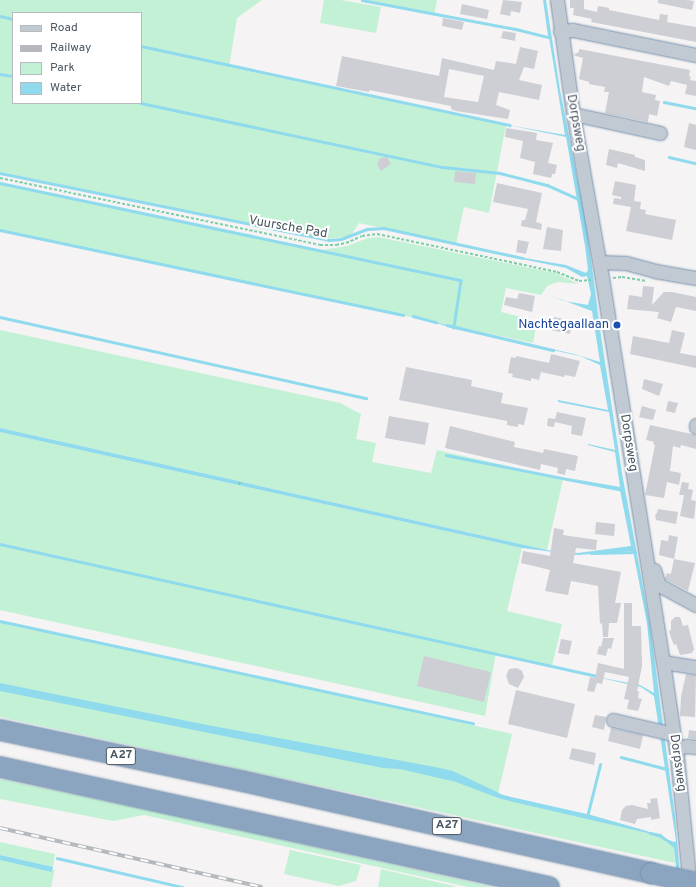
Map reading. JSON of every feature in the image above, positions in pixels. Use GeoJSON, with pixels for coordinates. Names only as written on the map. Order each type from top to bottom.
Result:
{"type":"FeatureCollection","features":[{"type":"Feature","properties":{"kind":"highway","name":"A27"},"geometry":{"type":"LineString","coordinates":[[0,730],[281,790],[696,882]]}},
{"type":"Feature","properties":{"kind":"highway"},"geometry":{"type":"LineString","coordinates":[[0,767],[549,887]]}},
{"type":"Feature","properties":{"kind":"street","name":"Dorpsweg"},"geometry":{"type":"LineString","coordinates":[[557,0],[560,31],[573,114],[599,262],[599,279],[649,569],[673,734],[691,833],[690,887]]}},
{"type":"Feature","properties":{"kind":"street"},"geometry":{"type":"LineString","coordinates":[[560,31],[573,30],[696,55]]}},
{"type":"Feature","properties":{"kind":"street"},"geometry":{"type":"LineString","coordinates":[[573,114],[660,133]]}},
{"type":"Feature","properties":{"kind":"street"},"geometry":{"type":"LineString","coordinates":[[599,262],[626,263],[655,271],[696,278]]}},
{"type":"Feature","properties":{"kind":"street"},"geometry":{"type":"LineString","coordinates":[[649,569],[653,569],[659,585],[696,606]]}},
{"type":"Feature","properties":{"kind":"street"},"geometry":{"type":"LineString","coordinates":[[663,662],[696,667]]}},
{"type":"Feature","properties":{"kind":"street"},"geometry":{"type":"LineString","coordinates":[[613,720],[673,734]]}},
{"type":"Feature","properties":{"kind":"street"},"geometry":{"type":"LineString","coordinates":[[676,748],[687,746],[696,747]]}},
{"type":"Feature","properties":{"kind":"path","name":"Vuursche Pad"},"geometry":{"type":"LineString","coordinates":[[0,178],[320,245],[336,245],[346,243],[362,236],[377,234],[557,272],[579,281],[622,277],[652,282]]}},
{"type":"Feature","properties":{"kind":"path"},"geometry":{"type":"LineString","coordinates":[[239,485],[240,480]]}},
{"type":"Feature","properties":{"kind":"green space"},"geometry":{"type":"Polygon","coordinates":[[[0,0],[262,0],[237,18],[229,67],[506,125],[489,213],[464,207],[456,244],[359,223],[352,234],[345,237],[324,239],[0,172],[0,0]]]}},
{"type":"Feature","properties":{"kind":"green space"},"geometry":{"type":"Polygon","coordinates":[[[324,0],[341,0],[381,7],[376,33],[320,23],[324,0]]]}},
{"type":"Feature","properties":{"kind":"green space"},"geometry":{"type":"Polygon","coordinates":[[[363,0],[437,0],[434,15],[363,0]]]}},
{"type":"Feature","properties":{"kind":"green space"},"geometry":{"type":"Polygon","coordinates":[[[0,184],[322,250],[347,246],[368,238],[378,237],[555,273],[579,284],[558,282],[547,286],[541,295],[506,288],[501,312],[537,321],[533,343],[0,230],[0,184]]]}},
{"type":"Feature","properties":{"kind":"green space"},"geometry":{"type":"Polygon","coordinates":[[[0,330],[340,403],[361,414],[356,439],[376,443],[372,462],[431,473],[437,450],[563,479],[547,550],[0,428],[0,330]]]}},
{"type":"Feature","properties":{"kind":"green space"},"geometry":{"type":"Polygon","coordinates":[[[0,432],[522,548],[507,611],[562,624],[552,666],[496,653],[485,716],[0,610],[0,432]]]}},
{"type":"Feature","properties":{"kind":"green space"},"geometry":{"type":"Polygon","coordinates":[[[0,621],[512,734],[497,798],[647,833],[663,839],[674,848],[675,863],[0,717],[0,621]]]}},
{"type":"Feature","properties":{"kind":"green space"},"geometry":{"type":"Polygon","coordinates":[[[0,779],[162,813],[493,887],[468,887],[144,815],[113,821],[0,799],[0,779]]]}},
{"type":"Feature","properties":{"kind":"green space"},"geometry":{"type":"Polygon","coordinates":[[[0,842],[55,854],[53,867],[0,855],[0,842]]]}},
{"type":"Feature","properties":{"kind":"green space"},"geometry":{"type":"Polygon","coordinates":[[[290,850],[361,865],[356,881],[339,886],[284,874],[290,850]]]}},
{"type":"Feature","properties":{"kind":"green space"},"geometry":{"type":"Polygon","coordinates":[[[0,860],[52,871],[55,869],[51,887],[0,887],[0,860]]]}},
{"type":"Feature","properties":{"kind":"green space"},"geometry":{"type":"Polygon","coordinates":[[[381,869],[458,887],[378,887],[381,869]]]}},
{"type":"Feature","properties":{"kind":"water"},"geometry":{"type":"Polygon","coordinates":[[[543,0],[546,0],[560,90],[587,229],[601,336],[622,473],[650,625],[675,817],[681,887],[678,887],[674,848],[663,839],[647,833],[501,799],[456,782],[400,769],[383,768],[0,691],[0,683],[202,724],[435,767],[453,771],[503,795],[591,815],[647,831],[674,842],[676,841],[654,696],[641,687],[592,676],[640,685],[654,693],[647,623],[633,551],[578,555],[522,548],[0,432],[0,428],[547,550],[578,553],[631,546],[620,490],[568,478],[620,487],[615,452],[588,445],[615,450],[609,412],[558,402],[558,400],[608,410],[600,365],[580,356],[455,329],[430,321],[574,354],[600,362],[592,311],[566,301],[588,305],[591,294],[587,276],[582,277],[566,268],[482,251],[566,265],[586,273],[588,270],[566,137],[508,125],[565,135],[549,37],[537,36],[548,36],[543,0]]]}},
{"type":"Feature","properties":{"kind":"water"},"geometry":{"type":"Polygon","coordinates":[[[0,855],[53,867],[52,872],[0,860],[0,855]]]}},
{"type":"Feature","properties":{"kind":"building"},"geometry":{"type":"Polygon","coordinates":[[[503,0],[522,2],[520,13],[511,11],[510,16],[500,14],[503,0]]]}},
{"type":"Feature","properties":{"kind":"building"},"geometry":{"type":"Polygon","coordinates":[[[570,0],[584,0],[584,9],[597,12],[598,6],[609,8],[609,10],[659,20],[660,14],[668,15],[667,22],[696,27],[696,42],[591,22],[592,19],[573,15],[574,8],[570,8],[570,0]]]}},
{"type":"Feature","properties":{"kind":"building"},"geometry":{"type":"Polygon","coordinates":[[[658,0],[694,1],[692,10],[658,3],[658,0]]]}},
{"type":"Feature","properties":{"kind":"building"},"geometry":{"type":"Polygon","coordinates":[[[462,4],[489,10],[487,19],[460,14],[462,4]]]}},
{"type":"Feature","properties":{"kind":"building"},"geometry":{"type":"Polygon","coordinates":[[[443,18],[464,22],[462,30],[442,26],[443,18]]]}},
{"type":"Feature","properties":{"kind":"building"},"geometry":{"type":"Polygon","coordinates":[[[503,31],[516,33],[515,41],[501,38],[503,31]]]}},
{"type":"Feature","properties":{"kind":"building"},"geometry":{"type":"Polygon","coordinates":[[[520,47],[538,51],[534,69],[524,67],[519,80],[542,85],[539,100],[499,92],[496,105],[510,110],[508,119],[456,111],[451,109],[451,106],[369,90],[369,92],[336,86],[342,56],[439,76],[442,58],[494,70],[496,61],[516,64],[520,47]],[[449,69],[444,97],[478,102],[484,76],[449,69]]]}},
{"type":"Feature","properties":{"kind":"building"},"geometry":{"type":"Polygon","coordinates":[[[579,49],[690,70],[690,80],[696,81],[696,96],[685,94],[687,85],[671,81],[669,86],[644,77],[642,92],[656,95],[655,100],[660,101],[657,116],[649,114],[648,122],[605,113],[609,92],[604,92],[605,87],[589,84],[589,82],[579,79],[583,58],[573,55],[579,52],[579,49]]]}},
{"type":"Feature","properties":{"kind":"building"},"geometry":{"type":"Polygon","coordinates":[[[689,123],[696,125],[696,150],[684,147],[689,123]]]}},
{"type":"Feature","properties":{"kind":"building"},"geometry":{"type":"Polygon","coordinates":[[[506,128],[537,133],[536,140],[553,143],[548,163],[557,165],[555,174],[552,174],[551,178],[533,174],[535,162],[520,158],[523,141],[505,137],[506,128]]]}},
{"type":"Feature","properties":{"kind":"building"},"geometry":{"type":"Polygon","coordinates":[[[609,149],[635,155],[635,157],[645,160],[645,171],[618,163],[617,168],[606,165],[609,149]]]}},
{"type":"Feature","properties":{"kind":"building"},"geometry":{"type":"Polygon","coordinates":[[[387,157],[391,164],[381,171],[377,164],[380,158],[387,157]]]}},
{"type":"Feature","properties":{"kind":"building"},"geometry":{"type":"Polygon","coordinates":[[[455,171],[476,173],[475,184],[454,182],[455,171]]]}},
{"type":"Feature","properties":{"kind":"building"},"geometry":{"type":"Polygon","coordinates":[[[615,181],[636,185],[634,201],[641,202],[640,209],[646,210],[645,214],[676,220],[672,240],[626,231],[631,207],[613,204],[614,198],[621,199],[621,197],[612,195],[615,181]]]}},
{"type":"Feature","properties":{"kind":"building"},"geometry":{"type":"Polygon","coordinates":[[[497,183],[542,193],[536,222],[542,224],[541,230],[521,226],[522,220],[525,220],[528,209],[493,202],[497,183]]]}},
{"type":"Feature","properties":{"kind":"building"},"geometry":{"type":"Polygon","coordinates":[[[547,227],[563,230],[561,251],[543,249],[547,227]]]}},
{"type":"Feature","properties":{"kind":"building"},"geometry":{"type":"Polygon","coordinates":[[[518,240],[529,242],[526,254],[516,252],[518,240]]]}},
{"type":"Feature","properties":{"kind":"building"},"geometry":{"type":"Polygon","coordinates":[[[643,286],[654,287],[652,305],[664,292],[672,292],[696,297],[696,311],[676,307],[671,322],[657,318],[659,312],[627,309],[629,295],[642,297],[643,286]]]}},
{"type":"Feature","properties":{"kind":"building"},"geometry":{"type":"Polygon","coordinates":[[[519,293],[535,296],[532,312],[504,305],[506,297],[517,299],[519,293]]]}},
{"type":"Feature","properties":{"kind":"building"},"geometry":{"type":"Polygon","coordinates":[[[554,317],[572,321],[570,334],[551,330],[554,317]]]}},
{"type":"Feature","properties":{"kind":"building"},"geometry":{"type":"Polygon","coordinates":[[[672,330],[685,333],[680,353],[696,356],[696,368],[630,354],[633,336],[669,343],[672,330]]]}},
{"type":"Feature","properties":{"kind":"building"},"geometry":{"type":"Polygon","coordinates":[[[551,354],[580,361],[575,377],[565,375],[564,377],[541,372],[539,380],[531,378],[531,381],[512,377],[513,374],[508,373],[511,357],[516,358],[516,356],[549,363],[551,354]]]}},
{"type":"Feature","properties":{"kind":"building"},"geometry":{"type":"Polygon","coordinates":[[[406,367],[472,380],[471,386],[503,393],[501,403],[528,408],[524,425],[518,424],[518,427],[507,425],[507,421],[399,400],[406,367]]]}},
{"type":"Feature","properties":{"kind":"building"},"geometry":{"type":"Polygon","coordinates":[[[644,379],[663,384],[659,396],[642,389],[644,379]]]}},
{"type":"Feature","properties":{"kind":"building"},"geometry":{"type":"Polygon","coordinates":[[[668,401],[678,403],[675,413],[666,411],[668,401]]]}},
{"type":"Feature","properties":{"kind":"building"},"geometry":{"type":"Polygon","coordinates":[[[642,406],[656,410],[653,420],[639,417],[642,406]]]}},
{"type":"Feature","properties":{"kind":"building"},"geometry":{"type":"Polygon","coordinates":[[[557,412],[586,418],[582,436],[571,434],[572,426],[555,422],[554,427],[547,426],[548,418],[555,419],[557,412]]]}},
{"type":"Feature","properties":{"kind":"building"},"geometry":{"type":"Polygon","coordinates":[[[389,416],[429,423],[425,445],[385,438],[389,416]]]}},
{"type":"Feature","properties":{"kind":"building"},"geometry":{"type":"Polygon","coordinates":[[[650,425],[696,435],[696,449],[681,445],[680,448],[673,446],[670,471],[681,473],[679,485],[667,482],[664,498],[645,495],[655,445],[653,444],[654,442],[646,440],[650,425]]]}},
{"type":"Feature","properties":{"kind":"building"},"geometry":{"type":"Polygon","coordinates":[[[450,426],[515,442],[514,447],[543,453],[544,449],[578,456],[575,471],[566,469],[565,475],[557,473],[558,468],[541,464],[540,470],[445,448],[450,426]]]}},
{"type":"Feature","properties":{"kind":"building"},"geometry":{"type":"Polygon","coordinates":[[[682,482],[689,483],[688,489],[693,490],[691,500],[696,501],[694,519],[680,516],[684,495],[679,495],[682,482]]]}},
{"type":"Feature","properties":{"kind":"building"},"geometry":{"type":"Polygon","coordinates":[[[658,509],[678,512],[676,524],[656,520],[655,515],[658,509]]]}},
{"type":"Feature","properties":{"kind":"building"},"geometry":{"type":"Polygon","coordinates":[[[596,522],[615,524],[614,536],[595,534],[596,522]]]}},
{"type":"Feature","properties":{"kind":"building"},"geometry":{"type":"Polygon","coordinates":[[[554,528],[564,530],[563,535],[597,540],[596,550],[576,548],[573,563],[621,572],[615,603],[621,603],[617,623],[609,623],[608,637],[603,637],[602,623],[600,624],[598,586],[571,581],[568,595],[545,591],[550,570],[521,563],[523,551],[550,556],[554,528]]]}},
{"type":"Feature","properties":{"kind":"building"},"geometry":{"type":"Polygon","coordinates":[[[669,535],[678,537],[674,559],[659,555],[661,540],[668,541],[669,535]]]}},
{"type":"Feature","properties":{"kind":"building"},"geometry":{"type":"Polygon","coordinates":[[[674,559],[695,563],[688,591],[665,579],[667,573],[671,574],[674,559]]]}},
{"type":"Feature","properties":{"kind":"building"},"geometry":{"type":"Polygon","coordinates":[[[624,603],[632,603],[632,626],[641,626],[642,666],[637,691],[639,691],[638,698],[642,699],[638,711],[627,709],[629,700],[624,699],[629,677],[605,672],[602,684],[597,683],[594,692],[587,691],[590,677],[595,678],[598,663],[624,669],[624,603]]]}},
{"type":"Feature","properties":{"kind":"building"},"geometry":{"type":"Polygon","coordinates":[[[675,617],[680,617],[683,626],[688,625],[694,649],[692,653],[680,655],[676,644],[674,645],[669,631],[671,630],[671,621],[675,617]]]}},
{"type":"Feature","properties":{"kind":"building"},"geometry":{"type":"Polygon","coordinates":[[[603,638],[614,638],[611,649],[608,648],[606,656],[597,654],[599,646],[601,646],[603,638]]]}},
{"type":"Feature","properties":{"kind":"building"},"geometry":{"type":"Polygon","coordinates":[[[561,639],[572,641],[569,655],[558,653],[561,639]]]}},
{"type":"Feature","properties":{"kind":"building"},"geometry":{"type":"Polygon","coordinates":[[[424,656],[491,672],[484,702],[417,686],[424,656]]]}},
{"type":"Feature","properties":{"kind":"building"},"geometry":{"type":"Polygon","coordinates":[[[517,668],[522,671],[524,677],[518,688],[509,684],[506,676],[509,669],[517,668]]]}},
{"type":"Feature","properties":{"kind":"building"},"geometry":{"type":"Polygon","coordinates":[[[686,674],[696,675],[695,717],[680,716],[681,697],[686,674]]]}},
{"type":"Feature","properties":{"kind":"building"},"geometry":{"type":"Polygon","coordinates":[[[516,690],[575,704],[567,738],[508,724],[516,690]]]}},
{"type":"Feature","properties":{"kind":"building"},"geometry":{"type":"Polygon","coordinates":[[[595,715],[606,717],[604,730],[592,727],[595,715]]]}},
{"type":"Feature","properties":{"kind":"building"},"geometry":{"type":"Polygon","coordinates":[[[611,728],[643,735],[640,749],[608,741],[611,728]]]}},
{"type":"Feature","properties":{"kind":"building"},"geometry":{"type":"Polygon","coordinates":[[[689,730],[696,731],[696,739],[688,738],[689,730]]]}},
{"type":"Feature","properties":{"kind":"building"},"geometry":{"type":"Polygon","coordinates":[[[572,748],[596,753],[594,765],[569,759],[572,748]]]}},
{"type":"Feature","properties":{"kind":"building"},"geometry":{"type":"Polygon","coordinates":[[[657,798],[660,818],[651,820],[651,817],[637,819],[635,824],[620,820],[622,810],[626,806],[632,805],[648,809],[647,803],[651,803],[650,799],[657,798]]]}},
{"type":"Feature","properties":{"kind":"waterway"},"geometry":{"type":"LineString","coordinates":[[362,0],[516,29],[549,37]]}},
{"type":"Feature","properties":{"kind":"waterway"},"geometry":{"type":"LineString","coordinates":[[0,16],[12,19]]}},
{"type":"Feature","properties":{"kind":"waterway"},"geometry":{"type":"LineString","coordinates":[[142,46],[510,125]]}},
{"type":"Feature","properties":{"kind":"waterway"},"geometry":{"type":"LineString","coordinates":[[0,74],[12,76]]}},
{"type":"Feature","properties":{"kind":"waterway"},"geometry":{"type":"LineString","coordinates":[[664,102],[696,108]]}},
{"type":"Feature","properties":{"kind":"waterway"},"geometry":{"type":"LineString","coordinates":[[142,103],[443,167],[500,173],[547,185],[579,199]]}},
{"type":"Feature","properties":{"kind":"waterway"},"geometry":{"type":"LineString","coordinates":[[669,157],[696,163]]}},
{"type":"Feature","properties":{"kind":"waterway"},"geometry":{"type":"LineString","coordinates":[[0,173],[329,240],[341,239],[367,229],[384,228],[523,258]]}},
{"type":"Feature","properties":{"kind":"waterway"},"geometry":{"type":"LineString","coordinates":[[0,183],[461,280],[454,327]]}},
{"type":"Feature","properties":{"kind":"waterway"},"geometry":{"type":"LineString","coordinates":[[0,230],[403,315]]}},
{"type":"Feature","properties":{"kind":"waterway"},"geometry":{"type":"LineString","coordinates":[[413,316],[436,322]]}},
{"type":"Feature","properties":{"kind":"waterway"},"geometry":{"type":"LineString","coordinates":[[0,317],[366,398]]}},
{"type":"Feature","properties":{"kind":"waterway"},"geometry":{"type":"LineString","coordinates":[[447,325],[553,350]]}},
{"type":"Feature","properties":{"kind":"waterway"},"geometry":{"type":"LineString","coordinates":[[446,455],[622,490]]}},
{"type":"Feature","properties":{"kind":"waterway"},"geometry":{"type":"LineString","coordinates":[[0,544],[597,676]]}},
{"type":"Feature","properties":{"kind":"waterway"},"geometry":{"type":"LineString","coordinates":[[591,553],[635,552]]}},
{"type":"Feature","properties":{"kind":"waterway"},"geometry":{"type":"LineString","coordinates":[[0,621],[473,723]]}},
{"type":"Feature","properties":{"kind":"waterway"},"geometry":{"type":"LineString","coordinates":[[621,757],[667,769]]}},
{"type":"Feature","properties":{"kind":"waterway"},"geometry":{"type":"LineString","coordinates":[[587,817],[600,765]]}},
{"type":"Feature","properties":{"kind":"waterway"},"geometry":{"type":"LineString","coordinates":[[650,833],[660,835],[665,839]]}},
{"type":"Feature","properties":{"kind":"waterway"},"geometry":{"type":"LineString","coordinates":[[57,858],[183,887]]}},
{"type":"Feature","properties":{"kind":"railway"},"geometry":{"type":"LineString","coordinates":[[0,828],[262,887]]}},
{"type":"Feature","properties":{"kind":"place","name":"Nachtegaallaan"},"geometry":{"type":"Point","coordinates":[617,325]}}]}
